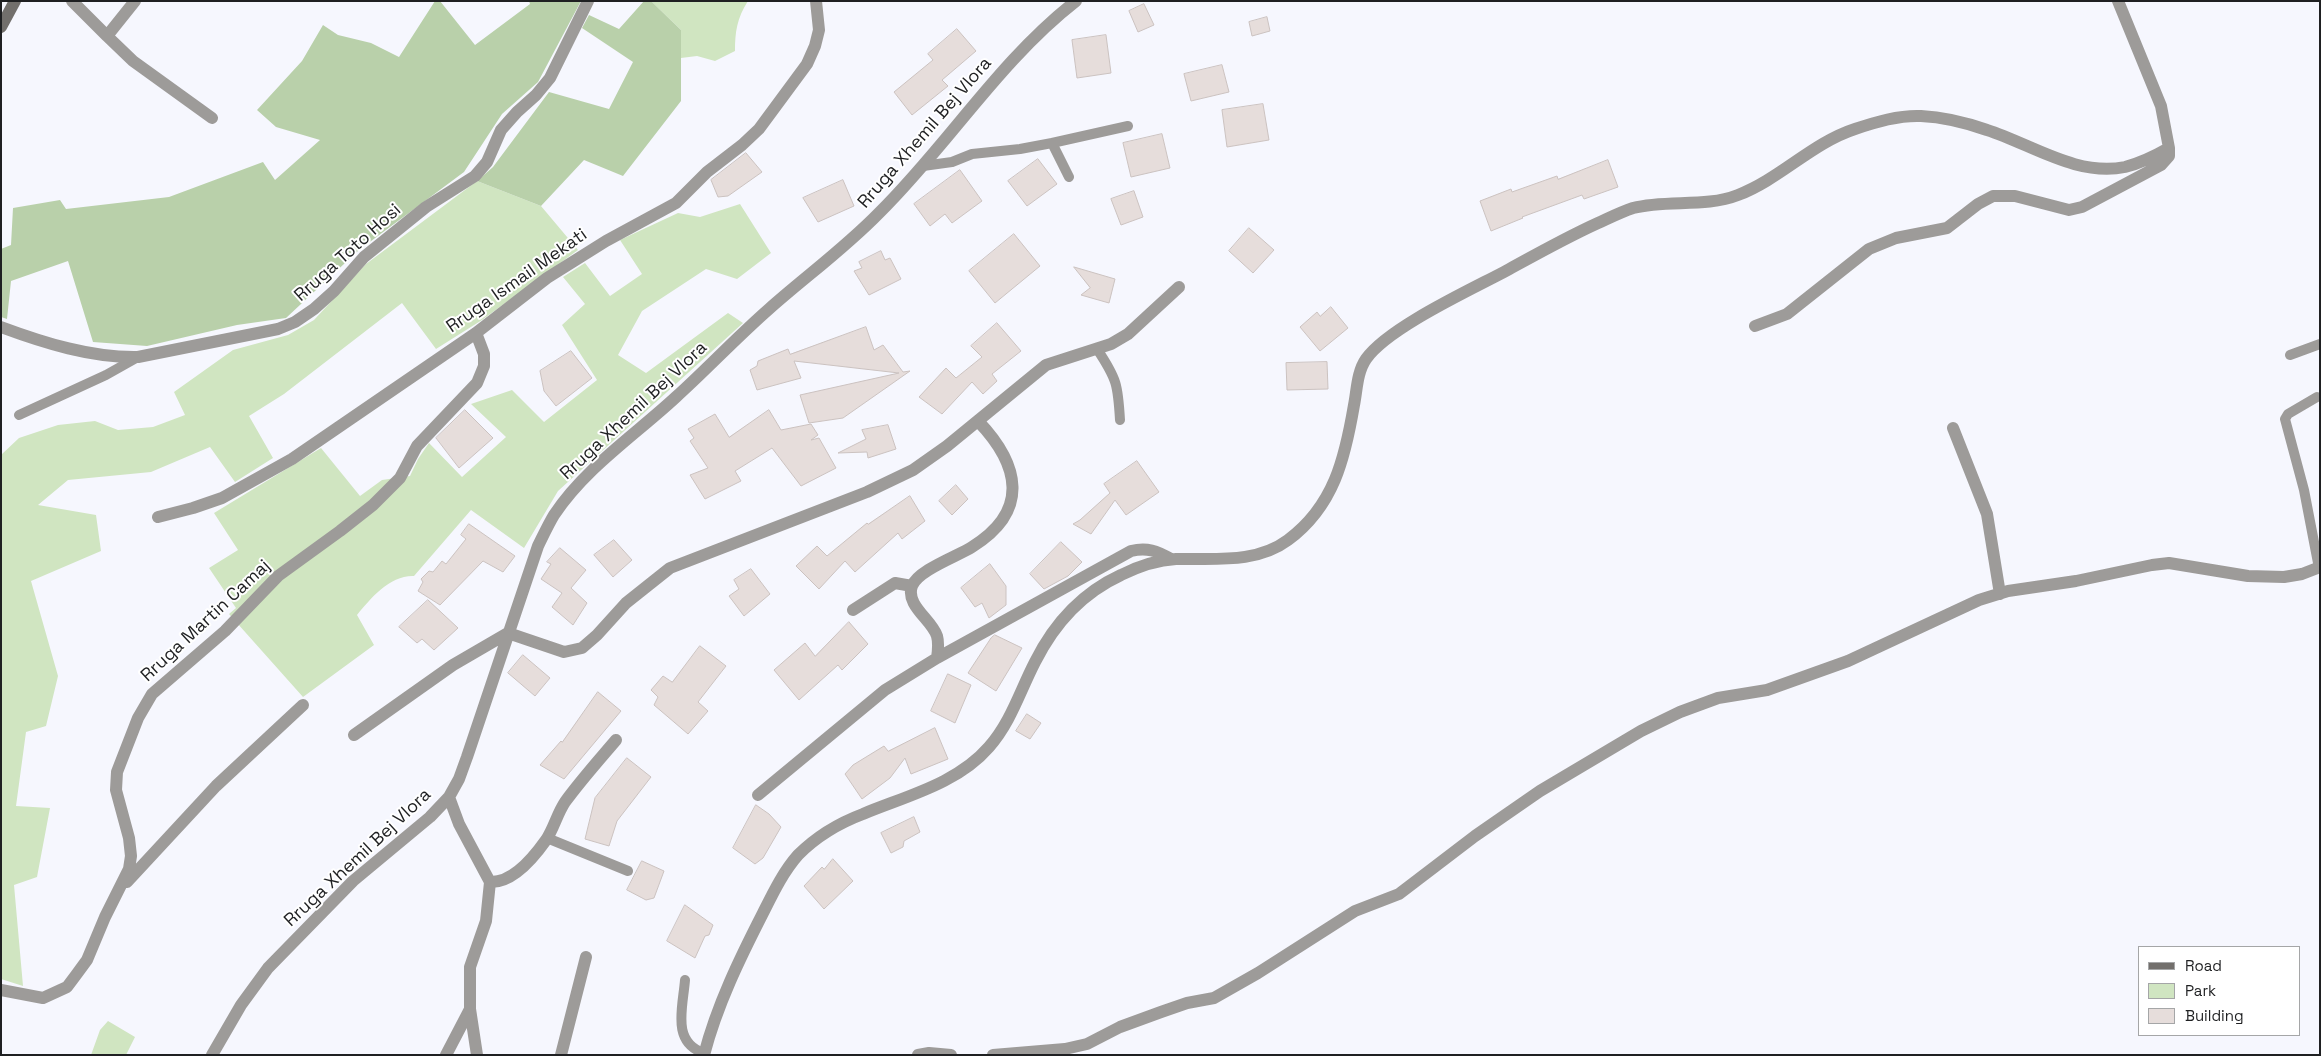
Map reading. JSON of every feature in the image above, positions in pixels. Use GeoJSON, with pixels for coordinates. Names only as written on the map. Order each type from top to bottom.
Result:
{"type":"FeatureCollection","features":[{"type":"Feature","properties":{"kind":"main road"},"geometry":{"type":"LineString","coordinates":[[1,27],[15,1]]}},
{"type":"Feature","properties":{"kind":"street"},"geometry":{"type":"LineString","coordinates":[[72,1],[133,61],[212,118]]}},
{"type":"Feature","properties":{"kind":"street"},"geometry":{"type":"LineString","coordinates":[[107,36],[135,1]]}},
{"type":"Feature","properties":{"kind":"street","name":"Rruga Toto Hosi"},"geometry":{"type":"LineString","coordinates":[[1,327],[32,338],[115,358],[138,358],[278,329],[296,322],[334,292],[364,257],[426,207],[475,176],[487,162],[501,130],[550,78],[588,1]]}},
{"type":"Feature","properties":{"kind":"street","name":"Rruga Ismail Mekati"},"geometry":{"type":"LineString","coordinates":[[158,517],[222,498],[292,459],[476,332],[547,278],[606,241],[676,203],[707,172],[742,145],[758,129],[807,64],[815,46],[819,30],[816,1]]}},
{"type":"Feature","properties":{"kind":"street","name":"Rruga Xhemil Bej Vlora"},"geometry":{"type":"LineString","coordinates":[[212,1055],[241,1005],[268,968],[353,881],[430,817],[449,797],[459,779],[467,757],[538,546],[554,516],[574,490],[606,457],[676,398],[768,310],[858,234],[923,166],[959,125],[986,88],[1026,45],[1076,1]]}},
{"type":"Feature","properties":{"kind":"street"},"geometry":{"type":"LineString","coordinates":[[1755,326],[1787,314],[1869,249],[1896,238],[1947,228],[1978,204],[1993,196],[2015,196],[2069,210],[2082,207],[2161,165],[2169,156],[2169,148],[2161,106],[2118,1]]}},
{"type":"Feature","properties":{"kind":"street"},"geometry":{"type":"LineString","coordinates":[[704,1054],[721,1004],[748,942],[779,882],[796,858],[815,840],[832,829],[859,815],[920,792],[967,768],[986,751],[1002,731],[1017,704],[1034,664],[1052,632],[1071,608],[1095,590],[1122,574],[1171,559],[1238,558],[1269,551],[1287,540],[1317,510],[1341,468],[1362,363],[1392,335],[1448,302],[1576,233],[1628,209],[1660,202],[1721,201],[1742,194],[1848,131],[1903,117],[1924,116],[1987,130],[2068,161],[2101,169],[2121,168],[2143,161],[2169,148]]}},
{"type":"Feature","properties":{"kind":"street"},"geometry":{"type":"LineString","coordinates":[[354,735],[453,665],[508,633],[564,652],[582,648],[597,635],[626,603],[670,568],[874,488],[913,470],[978,421],[1046,365],[1097,349],[1128,334],[1179,287]]}},
{"type":"Feature","properties":{"kind":"street","name":"Rruga Martin Camaj"},"geometry":{"type":"LineString","coordinates":[[1,990],[43,998],[67,987],[87,960],[116,894],[129,870],[131,856],[116,790],[117,772],[135,727],[152,694],[225,630],[278,576],[373,505],[400,478],[417,446],[477,383],[484,366],[484,354],[476,332]]}},
{"type":"Feature","properties":{"kind":"street"},"geometry":{"type":"LineString","coordinates":[[937,658],[937,636],[916,607],[911,595],[912,586],[919,578],[937,566],[991,534],[1003,519],[1012,502],[1014,486],[1011,470],[991,434],[978,421]]}},
{"type":"Feature","properties":{"kind":"street"},"geometry":{"type":"LineString","coordinates":[[1953,428],[1987,514],[2000,594]]}},
{"type":"Feature","properties":{"kind":"street"},"geometry":{"type":"LineString","coordinates":[[758,795],[885,690],[937,658],[1131,552],[1143,548],[1158,552],[1171,559]]}},
{"type":"Feature","properties":{"kind":"street"},"geometry":{"type":"LineString","coordinates":[[993,1055],[1068,1052],[1120,1027],[1186,1004],[1214,998],[1356,910],[1399,894],[1540,791],[1641,732],[1680,712],[1718,698],[1767,690],[1848,661],[1943,616],[2000,594],[2168,563],[2248,576],[2284,577],[2302,574],[2319,568]]}},
{"type":"Feature","properties":{"kind":"street"},"geometry":{"type":"LineString","coordinates":[[853,610],[895,583],[912,586]]}},
{"type":"Feature","properties":{"kind":"street"},"geometry":{"type":"LineString","coordinates":[[116,894],[216,786],[303,705]]}},
{"type":"Feature","properties":{"kind":"street"},"geometry":{"type":"LineString","coordinates":[[490,882],[499,882],[511,877],[524,865],[547,838],[554,819],[565,802],[616,740]]}},
{"type":"Feature","properties":{"kind":"street"},"geometry":{"type":"LineString","coordinates":[[449,797],[459,824],[490,882],[486,921],[470,967],[470,1009],[477,1055]]}},
{"type":"Feature","properties":{"kind":"street"},"geometry":{"type":"LineString","coordinates":[[561,1055],[586,957]]}},
{"type":"Feature","properties":{"kind":"street"},"geometry":{"type":"LineString","coordinates":[[446,1055],[470,1009]]}},
{"type":"Feature","properties":{"kind":"street"},"geometry":{"type":"LineString","coordinates":[[918,1055],[929,1053],[951,1055]]}},
{"type":"Feature","properties":{"kind":"lane"},"geometry":{"type":"LineString","coordinates":[[923,166],[952,162],[972,154],[1020,149],[1128,126]]}},
{"type":"Feature","properties":{"kind":"lane"},"geometry":{"type":"LineString","coordinates":[[1052,143],[1069,177]]}},
{"type":"Feature","properties":{"kind":"lane"},"geometry":{"type":"LineString","coordinates":[[2290,355],[2320,344]]}},
{"type":"Feature","properties":{"kind":"lane"},"geometry":{"type":"LineString","coordinates":[[1097,349],[1110,367],[1118,385],[1120,420]]}},
{"type":"Feature","properties":{"kind":"lane"},"geometry":{"type":"LineString","coordinates":[[19,414],[106,375],[138,358]]}},
{"type":"Feature","properties":{"kind":"lane"},"geometry":{"type":"LineString","coordinates":[[2317,397],[2288,414],[2285,419],[2304,490],[2319,568]]}},
{"type":"Feature","properties":{"kind":"lane"},"geometry":{"type":"LineString","coordinates":[[547,838],[628,871]]}},
{"type":"Feature","properties":{"kind":"lane"},"geometry":{"type":"LineString","coordinates":[[686,980],[682,1013],[683,1034],[694,1050],[704,1054]]}},
{"type":"Feature","properties":{"kind":"green space"},"geometry":{"type":"Polygon","coordinates":[[[435,1],[440,1],[475,45],[530,4],[529,1],[581,1],[538,82],[502,114],[464,172],[359,250],[286,318],[237,325],[147,346],[93,342],[68,261],[11,281],[7,319],[1,317],[1,249],[11,245],[13,208],[60,200],[66,209],[169,197],[263,162],[275,180],[320,140],[276,127],[257,110],[302,61],[323,25],[338,35],[371,43],[399,57],[435,1]]]}},
{"type":"Feature","properties":{"kind":"green space"},"geometry":{"type":"Polygon","coordinates":[[[644,1],[651,1],[681,30],[681,101],[623,176],[584,160],[541,206],[477,181],[493,167],[549,92],[609,109],[633,62],[582,28],[589,15],[619,29],[644,1]]]}},
{"type":"Feature","properties":{"kind":"green space"},"geometry":{"type":"Polygon","coordinates":[[[651,1],[748,1],[737,25],[735,51],[715,61],[697,56],[681,58],[681,30],[651,1]]]}},
{"type":"Feature","properties":{"kind":"green space"},"geometry":{"type":"Polygon","coordinates":[[[477,181],[541,206],[578,250],[482,320],[436,349],[402,303],[284,394],[249,416],[273,458],[235,482],[210,447],[151,472],[68,480],[38,505],[96,515],[101,551],[31,581],[58,676],[46,726],[26,732],[16,806],[50,808],[37,877],[14,885],[23,986],[1,979],[1,455],[19,438],[58,425],[95,421],[118,430],[153,427],[185,415],[174,392],[233,350],[288,335],[314,320],[366,264],[477,181]]]}},
{"type":"Feature","properties":{"kind":"green space"},"geometry":{"type":"Polygon","coordinates":[[[740,204],[771,253],[737,279],[706,269],[642,311],[618,355],[646,373],[728,313],[743,323],[558,491],[524,548],[471,510],[414,576],[397,579],[389,583],[357,615],[374,645],[303,697],[229,614],[236,608],[209,568],[238,550],[214,513],[321,448],[360,496],[382,480],[410,476],[418,459],[429,443],[462,477],[506,437],[471,404],[512,390],[544,422],[597,380],[562,325],[585,304],[563,277],[585,263],[610,296],[642,274],[620,240],[678,213],[700,217],[740,204]]]}},
{"type":"Feature","properties":{"kind":"green space"},"geometry":{"type":"Polygon","coordinates":[[[108,1021],[135,1037],[126,1055],[91,1055],[100,1030],[108,1021]]]}},
{"type":"Feature","properties":{"kind":"building"},"geometry":{"type":"Polygon","coordinates":[[[1144,4],[1154,25],[1138,32],[1129,11],[1144,4]]]}},
{"type":"Feature","properties":{"kind":"building"},"geometry":{"type":"Polygon","coordinates":[[[1267,17],[1270,31],[1252,36],[1249,22],[1267,17]]]}},
{"type":"Feature","properties":{"kind":"building"},"geometry":{"type":"Polygon","coordinates":[[[957,29],[976,51],[942,80],[948,86],[912,115],[894,92],[933,60],[928,54],[957,29]]]}},
{"type":"Feature","properties":{"kind":"building"},"geometry":{"type":"Polygon","coordinates":[[[1106,35],[1111,73],[1077,78],[1072,40],[1106,35]]]}},
{"type":"Feature","properties":{"kind":"building"},"geometry":{"type":"Polygon","coordinates":[[[1222,65],[1229,92],[1191,101],[1184,74],[1222,65]]]}},
{"type":"Feature","properties":{"kind":"building"},"geometry":{"type":"Polygon","coordinates":[[[1263,104],[1269,140],[1227,147],[1222,110],[1263,104]]]}},
{"type":"Feature","properties":{"kind":"building"},"geometry":{"type":"Polygon","coordinates":[[[1162,134],[1170,168],[1131,177],[1123,143],[1162,134]]]}},
{"type":"Feature","properties":{"kind":"building"},"geometry":{"type":"Polygon","coordinates":[[[746,153],[762,172],[728,196],[718,197],[711,180],[746,153]]]}},
{"type":"Feature","properties":{"kind":"building"},"geometry":{"type":"Polygon","coordinates":[[[1038,159],[1057,184],[1027,206],[1008,181],[1038,159]]]}},
{"type":"Feature","properties":{"kind":"building"},"geometry":{"type":"Polygon","coordinates":[[[1608,160],[1618,187],[1584,199],[1582,195],[1522,217],[1491,231],[1480,201],[1511,189],[1512,192],[1557,176],[1558,179],[1608,160]]]}},
{"type":"Feature","properties":{"kind":"building"},"geometry":{"type":"Polygon","coordinates":[[[960,170],[982,201],[952,223],[945,214],[930,226],[914,204],[960,170]]]}},
{"type":"Feature","properties":{"kind":"building"},"geometry":{"type":"Polygon","coordinates":[[[843,180],[854,206],[818,222],[803,198],[843,180]]]}},
{"type":"Feature","properties":{"kind":"building"},"geometry":{"type":"Polygon","coordinates":[[[1134,191],[1143,217],[1121,225],[1111,199],[1134,191]]]}},
{"type":"Feature","properties":{"kind":"building"},"geometry":{"type":"Polygon","coordinates":[[[1249,228],[1274,250],[1253,273],[1229,251],[1249,228]]]}},
{"type":"Feature","properties":{"kind":"building"},"geometry":{"type":"Polygon","coordinates":[[[1014,234],[1040,266],[995,303],[969,271],[1014,234]]]}},
{"type":"Feature","properties":{"kind":"building"},"geometry":{"type":"Polygon","coordinates":[[[881,251],[885,260],[890,258],[901,279],[869,295],[854,271],[862,268],[859,262],[881,251]]]}},
{"type":"Feature","properties":{"kind":"building"},"geometry":{"type":"Polygon","coordinates":[[[1074,267],[1115,279],[1109,303],[1081,295],[1090,288],[1074,267]]]}},
{"type":"Feature","properties":{"kind":"building"},"geometry":{"type":"Polygon","coordinates":[[[1331,307],[1348,328],[1320,351],[1300,327],[1317,312],[1320,316],[1331,307]]]}},
{"type":"Feature","properties":{"kind":"building"},"geometry":{"type":"Polygon","coordinates":[[[997,323],[1021,351],[992,374],[997,381],[983,394],[972,382],[942,414],[919,397],[946,368],[956,378],[982,357],[971,346],[997,323]]]}},
{"type":"Feature","properties":{"kind":"building"},"geometry":{"type":"Polygon","coordinates":[[[866,327],[874,350],[883,345],[903,372],[910,371],[843,418],[809,423],[800,395],[899,373],[794,361],[801,378],[757,390],[750,370],[757,366],[758,361],[788,349],[790,354],[866,327]]]}},
{"type":"Feature","properties":{"kind":"building"},"geometry":{"type":"Polygon","coordinates":[[[571,351],[592,378],[556,406],[544,391],[540,371],[571,351]]]}},
{"type":"Feature","properties":{"kind":"building"},"geometry":{"type":"Polygon","coordinates":[[[1327,362],[1328,389],[1287,390],[1286,363],[1327,362]]]}},
{"type":"Feature","properties":{"kind":"building"},"geometry":{"type":"Polygon","coordinates":[[[465,410],[493,438],[459,468],[436,438],[465,410]]]}},
{"type":"Feature","properties":{"kind":"building"},"geometry":{"type":"Polygon","coordinates":[[[769,410],[781,430],[811,424],[818,435],[811,440],[819,438],[836,468],[801,486],[772,448],[735,471],[741,481],[705,499],[690,475],[708,468],[690,441],[694,438],[688,429],[715,414],[729,437],[769,410]]]}},
{"type":"Feature","properties":{"kind":"building"},"geometry":{"type":"Polygon","coordinates":[[[888,425],[896,449],[868,458],[867,452],[838,453],[866,439],[862,430],[888,425]]]}},
{"type":"Feature","properties":{"kind":"building"},"geometry":{"type":"Polygon","coordinates":[[[1137,461],[1159,492],[1126,515],[1115,500],[1091,534],[1073,524],[1110,493],[1104,484],[1137,461]]]}},
{"type":"Feature","properties":{"kind":"building"},"geometry":{"type":"Polygon","coordinates":[[[956,485],[968,499],[952,515],[939,501],[956,485]]]}},
{"type":"Feature","properties":{"kind":"building"},"geometry":{"type":"Polygon","coordinates":[[[910,496],[925,521],[902,539],[898,533],[855,572],[845,561],[819,589],[796,566],[817,546],[827,556],[867,523],[910,496]]]}},
{"type":"Feature","properties":{"kind":"building"},"geometry":{"type":"Polygon","coordinates":[[[469,524],[515,556],[503,572],[483,561],[440,605],[418,591],[423,582],[421,579],[429,571],[433,572],[442,561],[446,564],[466,539],[461,535],[469,524]]]}},
{"type":"Feature","properties":{"kind":"building"},"geometry":{"type":"Polygon","coordinates":[[[614,540],[632,560],[613,577],[594,555],[614,540]]]}},
{"type":"Feature","properties":{"kind":"building"},"geometry":{"type":"Polygon","coordinates":[[[1061,542],[1082,562],[1068,576],[1044,589],[1030,574],[1061,542]]]}},
{"type":"Feature","properties":{"kind":"building"},"geometry":{"type":"Polygon","coordinates":[[[560,548],[586,570],[571,588],[587,603],[573,625],[552,607],[562,593],[541,579],[551,564],[547,562],[560,548]]]}},
{"type":"Feature","properties":{"kind":"building"},"geometry":{"type":"Polygon","coordinates":[[[990,564],[1006,586],[1006,605],[989,618],[982,603],[975,607],[961,588],[990,564]]]}},
{"type":"Feature","properties":{"kind":"building"},"geometry":{"type":"Polygon","coordinates":[[[751,569],[770,594],[744,616],[729,596],[739,589],[734,580],[751,569]]]}},
{"type":"Feature","properties":{"kind":"building"},"geometry":{"type":"Polygon","coordinates":[[[428,600],[458,628],[434,650],[422,639],[417,643],[399,627],[428,600]]]}},
{"type":"Feature","properties":{"kind":"building"},"geometry":{"type":"Polygon","coordinates":[[[849,622],[868,644],[842,670],[838,665],[799,700],[774,670],[805,643],[815,656],[849,622]]]}},
{"type":"Feature","properties":{"kind":"building"},"geometry":{"type":"Polygon","coordinates":[[[995,635],[1022,648],[996,691],[968,673],[991,638],[995,635]]]}},
{"type":"Feature","properties":{"kind":"building"},"geometry":{"type":"Polygon","coordinates":[[[700,646],[726,666],[698,702],[708,711],[688,734],[654,705],[658,697],[651,690],[663,676],[672,682],[700,646]]]}},
{"type":"Feature","properties":{"kind":"building"},"geometry":{"type":"Polygon","coordinates":[[[523,655],[550,678],[535,696],[508,673],[523,655]]]}},
{"type":"Feature","properties":{"kind":"building"},"geometry":{"type":"Polygon","coordinates":[[[948,674],[971,685],[955,723],[931,711],[948,674]]]}},
{"type":"Feature","properties":{"kind":"building"},"geometry":{"type":"Polygon","coordinates":[[[598,692],[621,711],[564,779],[540,765],[562,742],[598,692]]]}},
{"type":"Feature","properties":{"kind":"building"},"geometry":{"type":"Polygon","coordinates":[[[1027,714],[1041,723],[1030,739],[1016,731],[1027,714]]]}},
{"type":"Feature","properties":{"kind":"building"},"geometry":{"type":"Polygon","coordinates":[[[935,728],[948,759],[911,774],[905,758],[890,778],[862,799],[845,774],[853,765],[884,746],[888,751],[935,728]]]}},
{"type":"Feature","properties":{"kind":"building"},"geometry":{"type":"Polygon","coordinates":[[[627,758],[651,777],[617,821],[609,846],[585,839],[595,798],[627,758]]]}},
{"type":"Feature","properties":{"kind":"building"},"geometry":{"type":"Polygon","coordinates":[[[756,805],[769,814],[781,827],[763,858],[755,864],[733,848],[756,805]]]}},
{"type":"Feature","properties":{"kind":"building"},"geometry":{"type":"Polygon","coordinates":[[[914,817],[920,832],[904,841],[903,847],[891,853],[881,833],[914,817]]]}},
{"type":"Feature","properties":{"kind":"building"},"geometry":{"type":"Polygon","coordinates":[[[833,859],[853,881],[824,909],[804,886],[822,867],[824,869],[833,859]]]}},
{"type":"Feature","properties":{"kind":"building"},"geometry":{"type":"Polygon","coordinates":[[[642,861],[664,871],[654,898],[646,900],[627,890],[642,861]]]}},
{"type":"Feature","properties":{"kind":"building"},"geometry":{"type":"Polygon","coordinates":[[[685,905],[713,925],[709,935],[705,936],[695,958],[667,941],[685,905]]]}}]}
